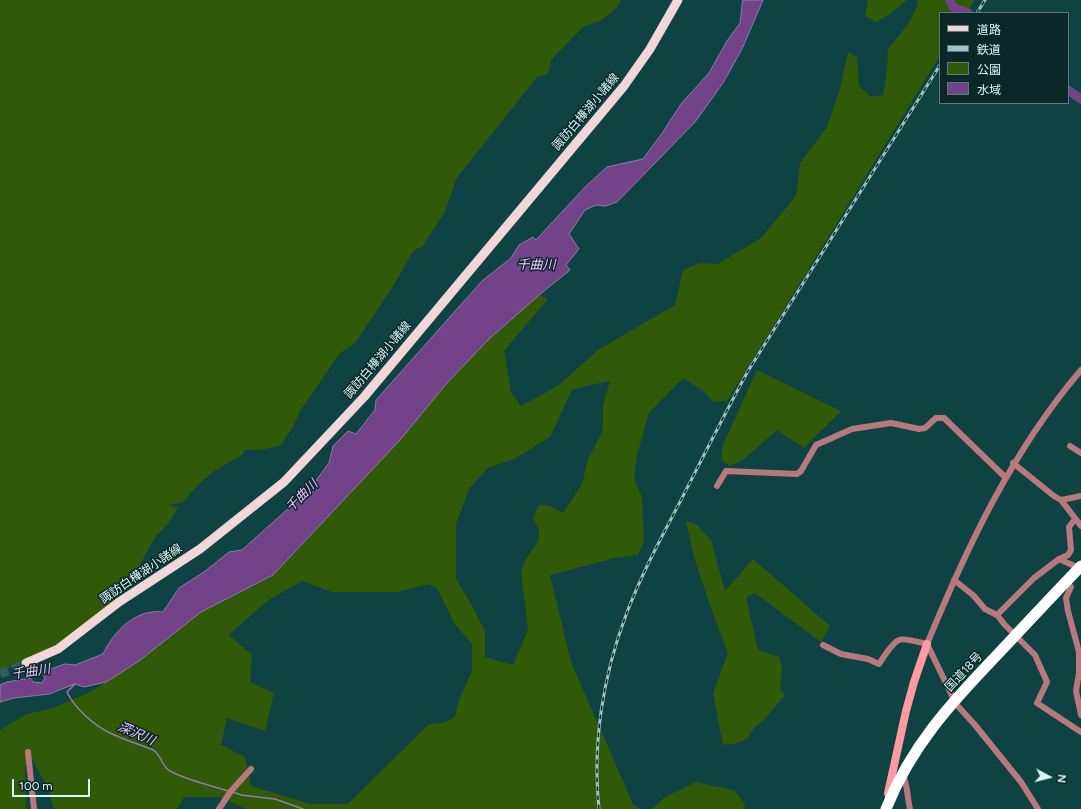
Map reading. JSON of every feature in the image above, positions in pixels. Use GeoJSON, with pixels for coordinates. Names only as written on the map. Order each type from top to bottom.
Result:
{"type":"FeatureCollection","features":[{"type":"Feature","properties":{"kind":"highway","name":"国道18号"},"geometry":{"type":"LineString","coordinates":[[888,804],[902,773],[928,733],[954,701],[1080,567]]}},
{"type":"Feature","properties":{"kind":"main road","name":"諏訪白樺湖小諸線"},"geometry":{"type":"LineString","coordinates":[[26,663],[58,649],[120,602],[200,549],[284,482],[303,463],[364,397],[624,86],[650,49],[678,0]]}},
{"type":"Feature","properties":{"kind":"street"},"geometry":{"type":"LineString","coordinates":[[888,804],[888,793],[909,699],[927,644],[967,549],[1013,463],[1068,384],[1081,370]]}},
{"type":"Feature","properties":{"kind":"street"},"geometry":{"type":"LineString","coordinates":[[717,486],[726,471],[797,474],[801,471],[816,445],[852,429],[891,423],[919,429],[925,428],[936,418],[944,418],[1005,477]]}},
{"type":"Feature","properties":{"kind":"street"},"geometry":{"type":"LineString","coordinates":[[1070,446],[1081,453]]}},
{"type":"Feature","properties":{"kind":"street"},"geometry":{"type":"LineString","coordinates":[[1013,463],[1061,500],[1081,526]]}},
{"type":"Feature","properties":{"kind":"street"},"geometry":{"type":"LineString","coordinates":[[1061,500],[1081,496]]}},
{"type":"Feature","properties":{"kind":"street"},"geometry":{"type":"LineString","coordinates":[[997,615],[1034,578],[1059,559],[1068,555],[1071,550],[1069,527],[1075,519]]}},
{"type":"Feature","properties":{"kind":"street"},"geometry":{"type":"LineString","coordinates":[[1059,559],[1080,567]]}},
{"type":"Feature","properties":{"kind":"street"},"geometry":{"type":"LineString","coordinates":[[954,580],[973,595],[985,609],[997,615],[1015,636],[1035,655],[1047,682],[1037,703],[1081,732]]}},
{"type":"Feature","properties":{"kind":"street"},"geometry":{"type":"LineString","coordinates":[[1066,582],[1070,586],[1066,598],[1068,611],[1079,652],[1079,673],[1076,691],[1081,715]]}},
{"type":"Feature","properties":{"kind":"street"},"geometry":{"type":"LineString","coordinates":[[823,645],[841,654],[868,659],[878,664],[899,640],[904,639],[927,644]]}},
{"type":"Feature","properties":{"kind":"street"},"geometry":{"type":"LineString","coordinates":[[927,644],[954,701],[1021,782],[1038,809]]}},
{"type":"Feature","properties":{"kind":"street"},"geometry":{"type":"LineString","coordinates":[[28,752],[34,809]]}},
{"type":"Feature","properties":{"kind":"street"},"geometry":{"type":"LineString","coordinates":[[895,764],[906,779],[907,800],[910,809]]}},
{"type":"Feature","properties":{"kind":"street"},"geometry":{"type":"LineString","coordinates":[[219,809],[231,791],[250,769]]}},
{"type":"Feature","properties":{"kind":"green space"},"geometry":{"type":"Polygon","coordinates":[[[0,0],[621,0],[617,7],[602,20],[583,27],[551,60],[550,69],[546,75],[537,77],[456,179],[445,212],[422,247],[414,250],[392,288],[355,343],[340,353],[300,411],[293,427],[280,446],[260,450],[245,450],[242,455],[214,471],[198,485],[182,503],[168,505],[178,508],[167,525],[155,537],[131,581],[122,590],[116,600],[66,641],[30,659],[0,671],[0,0]]]}},
{"type":"Feature","properties":{"kind":"green space"},"geometry":{"type":"Polygon","coordinates":[[[868,0],[907,0],[890,14],[876,22],[865,16],[868,0]]]}},
{"type":"Feature","properties":{"kind":"green space"},"geometry":{"type":"Polygon","coordinates":[[[916,0],[975,0],[967,12],[939,12],[939,58],[727,401],[713,402],[703,391],[683,378],[649,413],[637,455],[634,479],[642,497],[644,542],[638,555],[615,558],[550,575],[571,662],[633,804],[640,809],[246,809],[219,797],[184,797],[177,809],[54,809],[48,789],[30,755],[25,767],[26,809],[0,809],[0,730],[27,714],[53,708],[90,692],[139,661],[201,612],[273,575],[400,440],[447,383],[489,339],[539,295],[548,299],[504,351],[511,393],[521,406],[558,386],[598,350],[675,305],[683,270],[700,263],[718,264],[761,238],[796,196],[800,163],[827,127],[840,89],[848,52],[857,57],[859,86],[871,97],[883,95],[887,71],[888,49],[909,23],[918,5],[916,0]],[[610,381],[572,390],[550,437],[514,459],[488,468],[469,489],[456,524],[456,579],[485,631],[485,657],[513,665],[528,630],[521,571],[526,559],[537,543],[539,536],[539,530],[533,518],[539,505],[548,505],[563,513],[582,484],[588,459],[602,432],[603,405],[610,381]],[[302,581],[267,601],[229,635],[252,655],[250,682],[274,693],[265,731],[227,718],[221,745],[245,757],[251,786],[310,804],[348,804],[429,724],[444,723],[455,717],[459,700],[472,671],[472,644],[454,623],[437,588],[429,584],[397,592],[332,592],[302,581]]]}},
{"type":"Feature","properties":{"kind":"green space"},"geometry":{"type":"Polygon","coordinates":[[[757,370],[841,411],[804,448],[777,430],[744,459],[730,466],[721,460],[723,445],[757,370]]]}},
{"type":"Feature","properties":{"kind":"green space"},"geometry":{"type":"Polygon","coordinates":[[[686,521],[697,525],[711,540],[725,591],[753,559],[830,626],[821,642],[755,593],[746,597],[758,650],[779,657],[782,666],[780,689],[785,695],[765,719],[754,728],[748,738],[738,743],[723,745],[713,693],[728,653],[694,557],[686,521]]]}},
{"type":"Feature","properties":{"kind":"green space"},"geometry":{"type":"Polygon","coordinates":[[[696,782],[734,790],[745,804],[744,809],[652,809],[665,797],[696,782]]]}},
{"type":"Feature","properties":{"kind":"water","name":"千曲川"},"geometry":{"type":"Polygon","coordinates":[[[743,0],[763,0],[742,49],[723,83],[695,122],[617,202],[605,206],[596,205],[585,210],[569,234],[579,249],[566,265],[570,270],[489,339],[447,383],[400,440],[273,575],[201,612],[139,661],[106,682],[84,687],[75,684],[49,694],[14,698],[0,702],[0,685],[7,682],[30,678],[33,682],[42,683],[45,678],[42,672],[65,664],[75,665],[103,654],[111,640],[129,621],[145,614],[163,612],[179,588],[204,572],[229,552],[242,550],[309,490],[329,463],[333,446],[348,431],[356,434],[375,410],[376,400],[482,281],[511,258],[519,245],[533,237],[536,240],[586,186],[607,167],[643,159],[681,104],[709,73],[727,41],[740,23],[743,0]]]}},
{"type":"Feature","properties":{"kind":"waterway"},"geometry":{"type":"LineString","coordinates":[[950,0],[954,7],[965,12]]}},
{"type":"Feature","properties":{"kind":"waterway"},"geometry":{"type":"LineString","coordinates":[[1069,91],[1081,99]]}},
{"type":"Feature","properties":{"kind":"waterway","name":"深沢川"},"geometry":{"type":"LineString","coordinates":[[75,684],[67,692],[70,698],[80,710],[98,726],[115,735],[153,750],[158,754],[163,764],[170,771],[191,780],[228,791]]}},
{"type":"Feature","properties":{"kind":"waterway","name":"深沢川"},"geometry":{"type":"LineString","coordinates":[[233,792],[241,795],[275,799],[303,809]]}},
{"type":"Feature","properties":{"kind":"tunnel"},"geometry":{"type":"LineString","coordinates":[[0,674],[26,663]]}},
{"type":"Feature","properties":{"kind":"railway"},"geometry":{"type":"LineString","coordinates":[[978,12],[985,0]]}},
{"type":"Feature","properties":{"kind":"railway"},"geometry":{"type":"LineString","coordinates":[[599,809],[597,760],[601,710],[611,662],[618,638],[632,600],[645,571],[748,371],[939,67]]}}]}
